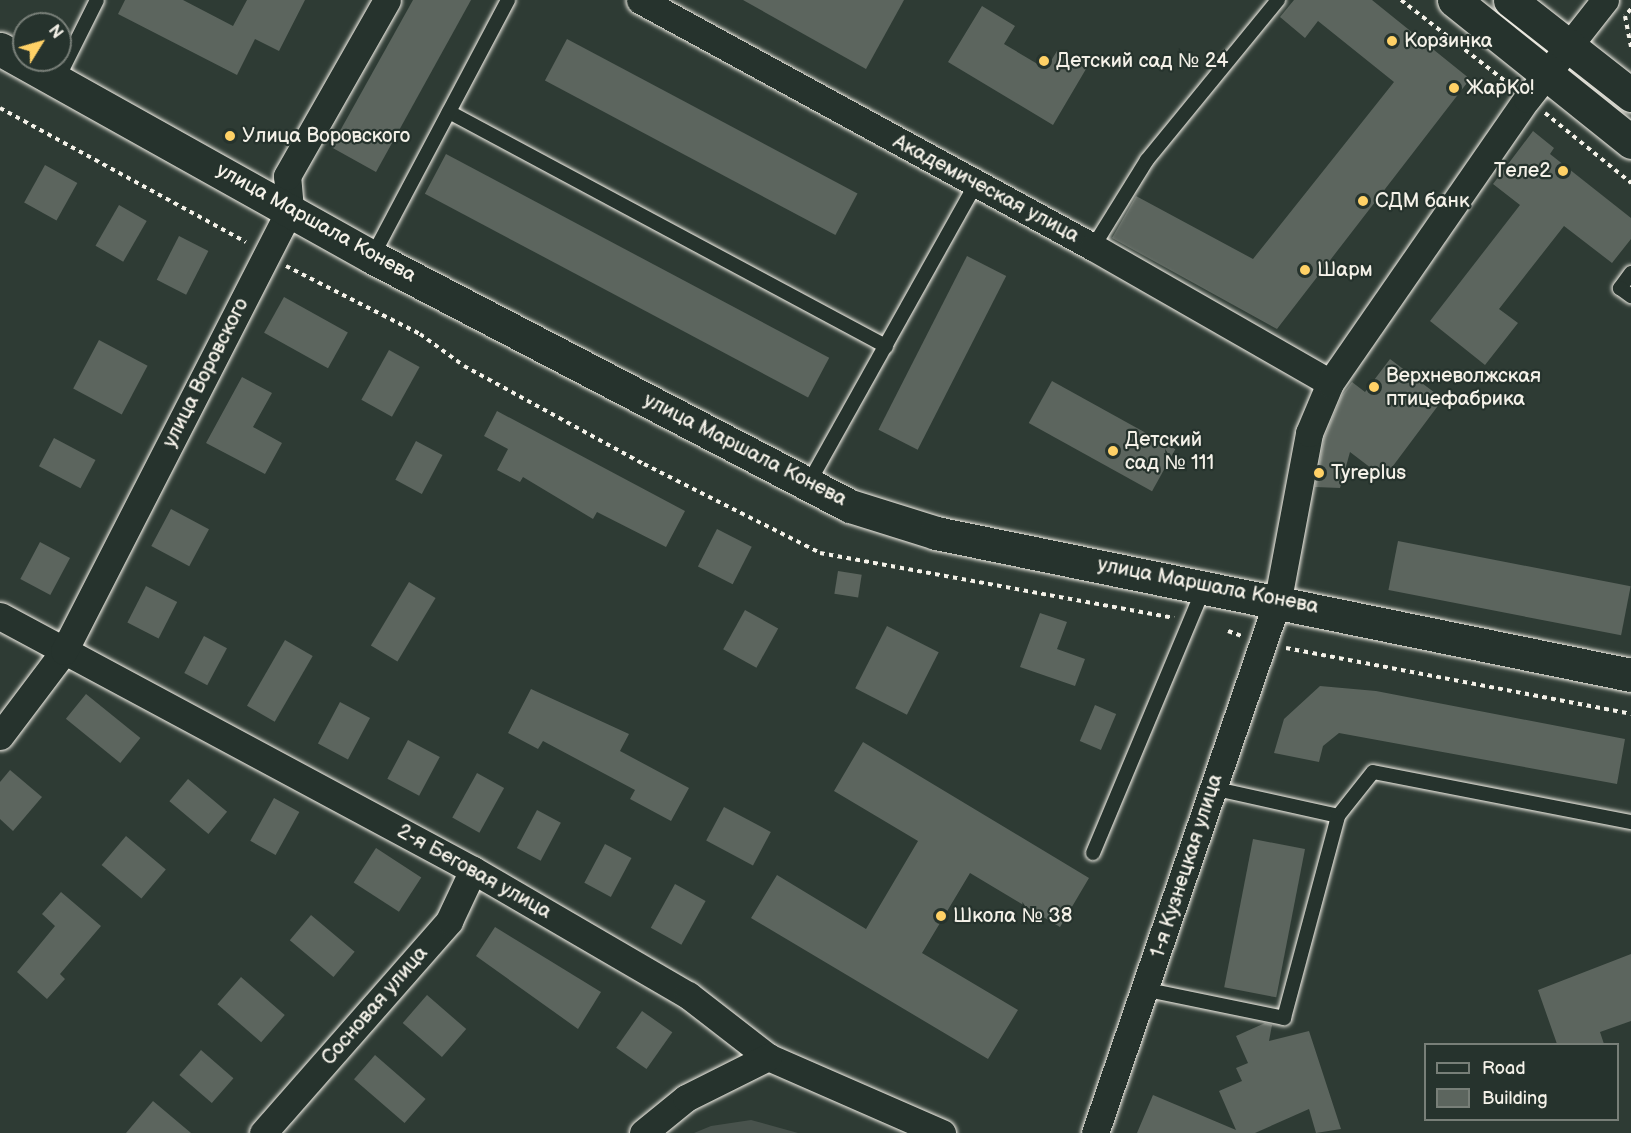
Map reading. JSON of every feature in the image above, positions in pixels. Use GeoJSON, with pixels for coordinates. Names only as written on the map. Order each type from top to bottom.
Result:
{"type":"FeatureCollection","features":[{"type":"Feature","properties":{"kind":"main road"},"geometry":{"type":"LineString","coordinates":[[1454,0],[1631,142]]}},
{"type":"Feature","properties":{"kind":"main road"},"geometry":{"type":"LineString","coordinates":[[1510,0],[1631,95]]}},
{"type":"Feature","properties":{"kind":"main road","name":"улица Маршала Конева"},"geometry":{"type":"LineString","coordinates":[[0,49],[290,209],[372,257],[807,487],[936,533],[1278,599],[1631,675]]}},
{"type":"Feature","properties":{"kind":"street"},"geometry":{"type":"LineString","coordinates":[[290,209],[287,176],[387,0]]}},
{"type":"Feature","properties":{"kind":"street","name":"Академическая улица"},"geometry":{"type":"LineString","coordinates":[[640,0],[1093,247],[1329,383]]}},
{"type":"Feature","properties":{"kind":"street","name":"1-я Кузнецкая улица"},"geometry":{"type":"LineString","coordinates":[[1095,1133],[1148,990],[1212,788],[1278,599],[1309,432],[1329,383],[1545,74],[1605,0]]}},
{"type":"Feature","properties":{"kind":"street","name":"улица Воровского"},"geometry":{"type":"LineString","coordinates":[[0,736],[64,651],[290,209]]}},
{"type":"Feature","properties":{"kind":"street","name":"2-я Беговая улица"},"geometry":{"type":"LineString","coordinates":[[0,616],[473,870],[688,995],[768,1057],[942,1133]]}},
{"type":"Feature","properties":{"kind":"street","name":"Сосновая улица"},"geometry":{"type":"LineString","coordinates":[[263,1133],[449,921],[473,870]]}},
{"type":"Feature","properties":{"kind":"street"},"geometry":{"type":"LineString","coordinates":[[643,1133],[686,1098],[768,1057]]}},
{"type":"Feature","properties":{"kind":"lane"},"geometry":{"type":"LineString","coordinates":[[57,80],[97,0]]}},
{"type":"Feature","properties":{"kind":"lane"},"geometry":{"type":"LineString","coordinates":[[372,257],[508,0]]}},
{"type":"Feature","properties":{"kind":"lane"},"geometry":{"type":"LineString","coordinates":[[1093,247],[1147,160],[1278,0]]}},
{"type":"Feature","properties":{"kind":"lane"},"geometry":{"type":"LineString","coordinates":[[449,112],[886,346]]}},
{"type":"Feature","properties":{"kind":"lane"},"geometry":{"type":"LineString","coordinates":[[807,487],[976,184]]}},
{"type":"Feature","properties":{"kind":"lane"},"geometry":{"type":"LineString","coordinates":[[1631,273],[1620,288],[1631,296]]}},
{"type":"Feature","properties":{"kind":"lane"},"geometry":{"type":"LineString","coordinates":[[1093,853],[1205,586]]}},
{"type":"Feature","properties":{"kind":"lane"},"geometry":{"type":"LineString","coordinates":[[1148,990],[1284,1018],[1338,816],[1373,772],[1631,822]]}},
{"type":"Feature","properties":{"kind":"lane"},"geometry":{"type":"LineString","coordinates":[[1212,788],[1338,816]]}},
{"type":"Feature","properties":{"kind":"path"},"geometry":{"type":"LineString","coordinates":[[1401,0],[1497,74]]}},
{"type":"Feature","properties":{"kind":"path"},"geometry":{"type":"LineString","coordinates":[[1631,9],[1625,16],[1631,48]]}},
{"type":"Feature","properties":{"kind":"path"},"geometry":{"type":"LineString","coordinates":[[0,108],[202,214],[266,255],[420,334],[464,366],[644,464],[820,553],[1190,621]]}},
{"type":"Feature","properties":{"kind":"path"},"geometry":{"type":"LineString","coordinates":[[1565,130],[1631,183]]}},
{"type":"Feature","properties":{"kind":"path"},"geometry":{"type":"LineString","coordinates":[[1228,631],[1262,644],[1447,675],[1631,714]]}},
{"type":"Feature","properties":{"kind":"shaded area"},"geometry":{"type":"Polygon","coordinates":[[[751,1120],[798,1133],[694,1133],[711,1126],[751,1120]]]}},
{"type":"Feature","properties":{"kind":"building"},"geometry":{"type":"Polygon","coordinates":[[[125,0],[183,0],[233,26],[247,0],[305,0],[279,51],[255,39],[237,75],[118,14],[125,0]]]}},
{"type":"Feature","properties":{"kind":"building"},"geometry":{"type":"Polygon","coordinates":[[[413,0],[471,0],[376,172],[331,147],[413,0]]]}},
{"type":"Feature","properties":{"kind":"building"},"geometry":{"type":"Polygon","coordinates":[[[743,0],[904,0],[866,69],[743,0]]]}},
{"type":"Feature","properties":{"kind":"building"},"geometry":{"type":"Polygon","coordinates":[[[1294,0],[1372,0],[1470,79],[1277,329],[1112,238],[1136,196],[1253,259],[1394,82],[1318,21],[1305,38],[1280,17],[1294,0]]]}},
{"type":"Feature","properties":{"kind":"building"},"geometry":{"type":"Polygon","coordinates":[[[982,6],[1015,26],[1004,44],[1046,69],[1057,51],[1086,69],[1053,125],[948,62],[982,6]]]}},
{"type":"Feature","properties":{"kind":"building"},"geometry":{"type":"Polygon","coordinates":[[[567,39],[857,193],[835,235],[545,80],[567,39]]]}},
{"type":"Feature","properties":{"kind":"building"},"geometry":{"type":"Polygon","coordinates":[[[1533,131],[1554,148],[1550,154],[1631,218],[1631,239],[1612,263],[1564,226],[1499,309],[1518,323],[1485,365],[1430,321],[1520,205],[1493,184],[1533,131]]]}},
{"type":"Feature","properties":{"kind":"building"},"geometry":{"type":"Polygon","coordinates":[[[446,154],[829,358],[808,397],[425,194],[446,154]]]}},
{"type":"Feature","properties":{"kind":"building"},"geometry":{"type":"Polygon","coordinates":[[[45,165],[77,183],[57,221],[24,203],[45,165]]]}},
{"type":"Feature","properties":{"kind":"building"},"geometry":{"type":"Polygon","coordinates":[[[119,205],[147,221],[123,262],[96,246],[119,205]]]}},
{"type":"Feature","properties":{"kind":"building"},"geometry":{"type":"Polygon","coordinates":[[[179,236],[208,251],[186,295],[157,280],[179,236]]]}},
{"type":"Feature","properties":{"kind":"building"},"geometry":{"type":"Polygon","coordinates":[[[967,256],[1006,276],[918,450],[878,430],[967,256]]]}},
{"type":"Feature","properties":{"kind":"building"},"geometry":{"type":"Polygon","coordinates":[[[284,297],[348,332],[328,368],[264,333],[284,297]]]}},
{"type":"Feature","properties":{"kind":"building"},"geometry":{"type":"Polygon","coordinates":[[[99,340],[148,366],[122,414],[73,389],[99,340]]]}},
{"type":"Feature","properties":{"kind":"building"},"geometry":{"type":"Polygon","coordinates":[[[389,350],[420,367],[392,417],[361,400],[389,350]]]}},
{"type":"Feature","properties":{"kind":"building"},"geometry":{"type":"Polygon","coordinates":[[[1390,359],[1443,399],[1384,478],[1350,452],[1340,488],[1315,487],[1324,438],[1342,395],[1352,382],[1365,392],[1390,359]]]}},
{"type":"Feature","properties":{"kind":"building"},"geometry":{"type":"Polygon","coordinates":[[[242,377],[272,393],[253,427],[282,443],[265,474],[206,443],[242,377]]]}},
{"type":"Feature","properties":{"kind":"building"},"geometry":{"type":"Polygon","coordinates":[[[1052,381],[1175,449],[1152,491],[1029,423],[1052,381]]]}},
{"type":"Feature","properties":{"kind":"building"},"geometry":{"type":"Polygon","coordinates":[[[497,411],[685,511],[666,547],[597,512],[593,519],[523,477],[520,482],[497,470],[508,449],[484,436],[497,411]]]}},
{"type":"Feature","properties":{"kind":"building"},"geometry":{"type":"Polygon","coordinates":[[[54,438],[95,460],[80,488],[39,466],[54,438]]]}},
{"type":"Feature","properties":{"kind":"building"},"geometry":{"type":"Polygon","coordinates":[[[416,441],[442,455],[422,494],[395,480],[416,441]]]}},
{"type":"Feature","properties":{"kind":"building"},"geometry":{"type":"Polygon","coordinates":[[[171,509],[209,529],[189,566],[151,546],[171,509]]]}},
{"type":"Feature","properties":{"kind":"building"},"geometry":{"type":"Polygon","coordinates":[[[717,529],[752,547],[733,584],[698,566],[717,529]]]}},
{"type":"Feature","properties":{"kind":"building"},"geometry":{"type":"Polygon","coordinates":[[[1398,541],[1631,586],[1621,635],[1388,590],[1398,541]]]}},
{"type":"Feature","properties":{"kind":"building"},"geometry":{"type":"Polygon","coordinates":[[[40,542],[70,558],[50,595],[20,579],[40,542]]]}},
{"type":"Feature","properties":{"kind":"building"},"geometry":{"type":"Polygon","coordinates":[[[838,571],[862,575],[858,597],[834,594],[838,571]]]}},
{"type":"Feature","properties":{"kind":"building"},"geometry":{"type":"Polygon","coordinates":[[[409,582],[436,598],[397,661],[371,645],[409,582]]]}},
{"type":"Feature","properties":{"kind":"building"},"geometry":{"type":"Polygon","coordinates":[[[146,586],[177,602],[159,638],[127,623],[146,586]]]}},
{"type":"Feature","properties":{"kind":"building"},"geometry":{"type":"Polygon","coordinates":[[[745,610],[778,628],[756,668],[723,649],[745,610]]]}},
{"type":"Feature","properties":{"kind":"building"},"geometry":{"type":"Polygon","coordinates":[[[1040,613],[1067,622],[1057,649],[1085,659],[1075,686],[1020,667],[1040,613]]]}},
{"type":"Feature","properties":{"kind":"building"},"geometry":{"type":"Polygon","coordinates":[[[887,626],[939,652],[907,715],[855,688],[887,626]]]}},
{"type":"Feature","properties":{"kind":"building"},"geometry":{"type":"Polygon","coordinates":[[[204,636],[227,648],[207,685],[184,673],[204,636]]]}},
{"type":"Feature","properties":{"kind":"building"},"geometry":{"type":"Polygon","coordinates":[[[285,640],[313,656],[275,722],[247,706],[285,640]]]}},
{"type":"Feature","properties":{"kind":"building"},"geometry":{"type":"Polygon","coordinates":[[[1320,686],[1376,691],[1625,739],[1617,784],[1339,733],[1323,746],[1319,762],[1274,753],[1284,719],[1320,686]]]}},
{"type":"Feature","properties":{"kind":"building"},"geometry":{"type":"Polygon","coordinates":[[[531,689],[629,734],[620,751],[689,788],[671,821],[630,799],[635,790],[543,741],[538,749],[508,733],[531,689]]]}},
{"type":"Feature","properties":{"kind":"building"},"geometry":{"type":"Polygon","coordinates":[[[86,694],[140,738],[120,763],[66,719],[86,694]]]}},
{"type":"Feature","properties":{"kind":"building"},"geometry":{"type":"Polygon","coordinates":[[[340,702],[370,718],[348,759],[318,743],[340,702]]]}},
{"type":"Feature","properties":{"kind":"building"},"geometry":{"type":"Polygon","coordinates":[[[1095,705],[1116,714],[1101,750],[1080,741],[1095,705]]]}},
{"type":"Feature","properties":{"kind":"building"},"geometry":{"type":"Polygon","coordinates":[[[408,740],[440,757],[419,796],[387,779],[408,740]]]}},
{"type":"Feature","properties":{"kind":"building"},"geometry":{"type":"Polygon","coordinates":[[[863,742],[1089,878],[1060,927],[970,873],[922,953],[1018,1010],[988,1059],[751,918],[777,875],[866,929],[918,841],[834,791],[863,742]]]}},
{"type":"Feature","properties":{"kind":"building"},"geometry":{"type":"Polygon","coordinates":[[[10,770],[42,797],[13,831],[0,819],[0,782],[10,770]]]}},
{"type":"Feature","properties":{"kind":"building"},"geometry":{"type":"Polygon","coordinates":[[[477,773],[504,788],[479,833],[452,818],[477,773]]]}},
{"type":"Feature","properties":{"kind":"building"},"geometry":{"type":"Polygon","coordinates":[[[188,779],[227,812],[208,834],[169,801],[188,779]]]}},
{"type":"Feature","properties":{"kind":"building"},"geometry":{"type":"Polygon","coordinates":[[[274,798],[299,812],[276,855],[250,841],[274,798]]]}},
{"type":"Feature","properties":{"kind":"building"},"geometry":{"type":"Polygon","coordinates":[[[724,807],[771,832],[753,865],[706,841],[724,807]]]}},
{"type":"Feature","properties":{"kind":"building"},"geometry":{"type":"Polygon","coordinates":[[[537,810],[561,823],[541,861],[517,848],[537,810]]]}},
{"type":"Feature","properties":{"kind":"building"},"geometry":{"type":"Polygon","coordinates":[[[126,836],[166,869],[141,899],[102,865],[126,836]]]}},
{"type":"Feature","properties":{"kind":"building"},"geometry":{"type":"Polygon","coordinates":[[[1253,839],[1305,849],[1276,997],[1224,987],[1253,839]]]}},
{"type":"Feature","properties":{"kind":"building"},"geometry":{"type":"Polygon","coordinates":[[[605,844],[631,858],[611,897],[584,883],[605,844]]]}},
{"type":"Feature","properties":{"kind":"building"},"geometry":{"type":"Polygon","coordinates":[[[376,848],[421,877],[399,912],[354,882],[376,848]]]}},
{"type":"Feature","properties":{"kind":"building"},"geometry":{"type":"Polygon","coordinates":[[[675,884],[706,901],[681,945],[651,928],[675,884]]]}},
{"type":"Feature","properties":{"kind":"building"},"geometry":{"type":"Polygon","coordinates":[[[61,892],[101,926],[60,974],[65,979],[47,999],[17,972],[55,926],[42,914],[61,892]]]}},
{"type":"Feature","properties":{"kind":"building"},"geometry":{"type":"Polygon","coordinates":[[[311,915],[355,952],[333,977],[290,940],[311,915]]]}},
{"type":"Feature","properties":{"kind":"building"},"geometry":{"type":"Polygon","coordinates":[[[495,927],[601,992],[578,1029],[476,956],[495,927]]]}},
{"type":"Feature","properties":{"kind":"building"},"geometry":{"type":"Polygon","coordinates":[[[1631,954],[1631,1021],[1600,1032],[1604,1043],[1557,1043],[1538,990],[1631,954]]]}},
{"type":"Feature","properties":{"kind":"building"},"geometry":{"type":"Polygon","coordinates":[[[241,977],[285,1015],[261,1042],[217,1004],[241,977]]]}},
{"type":"Feature","properties":{"kind":"building"},"geometry":{"type":"Polygon","coordinates":[[[427,995],[466,1029],[442,1057],[403,1023],[427,995]]]}},
{"type":"Feature","properties":{"kind":"building"},"geometry":{"type":"Polygon","coordinates":[[[642,1011],[672,1032],[646,1069],[616,1048],[642,1011]]]}},
{"type":"Feature","properties":{"kind":"building"},"geometry":{"type":"Polygon","coordinates":[[[1265,1023],[1272,1025],[1269,1041],[1309,1031],[1341,1129],[1316,1133],[1309,1109],[1255,1133],[1137,1133],[1153,1095],[1236,1130],[1219,1091],[1242,1081],[1236,1068],[1248,1063],[1236,1036],[1265,1023]]]}},
{"type":"Feature","properties":{"kind":"building"},"geometry":{"type":"Polygon","coordinates":[[[201,1050],[233,1078],[212,1103],[179,1075],[201,1050]]]}},
{"type":"Feature","properties":{"kind":"building"},"geometry":{"type":"Polygon","coordinates":[[[375,1055],[426,1099],[405,1123],[354,1079],[375,1055]]]}},
{"type":"Feature","properties":{"kind":"building"},"geometry":{"type":"Polygon","coordinates":[[[153,1101],[191,1133],[126,1133],[153,1101]]]}},
{"type":"Feature","properties":{"kind":"place","name":"Корзинка"},"geometry":{"type":"Point","coordinates":[1392,41]}},
{"type":"Feature","properties":{"kind":"place","name":"Детский сад № 24"},"geometry":{"type":"Point","coordinates":[1044,61]}},
{"type":"Feature","properties":{"kind":"place","name":"ЖарКо!"},"geometry":{"type":"Point","coordinates":[1454,88]}},
{"type":"Feature","properties":{"kind":"place","name":"Улица Воровского"},"geometry":{"type":"Point","coordinates":[230,136]}},
{"type":"Feature","properties":{"kind":"place","name":"Теле2"},"geometry":{"type":"Point","coordinates":[1563,171]}},
{"type":"Feature","properties":{"kind":"place","name":"СДМ банк"},"geometry":{"type":"Point","coordinates":[1363,201]}},
{"type":"Feature","properties":{"kind":"place","name":"Шарм"},"geometry":{"type":"Point","coordinates":[1305,270]}},
{"type":"Feature","properties":{"kind":"place","name":"Верхневолжская птицефабрика"},"geometry":{"type":"Point","coordinates":[1374,387]}},
{"type":"Feature","properties":{"kind":"place","name":"Детский сад № 111"},"geometry":{"type":"Point","coordinates":[1113,451]}},
{"type":"Feature","properties":{"kind":"place","name":"Tyreplus"},"geometry":{"type":"Point","coordinates":[1319,473]}},
{"type":"Feature","properties":{"kind":"place","name":"Школа № 38"},"geometry":{"type":"Point","coordinates":[941,916]}}]}
